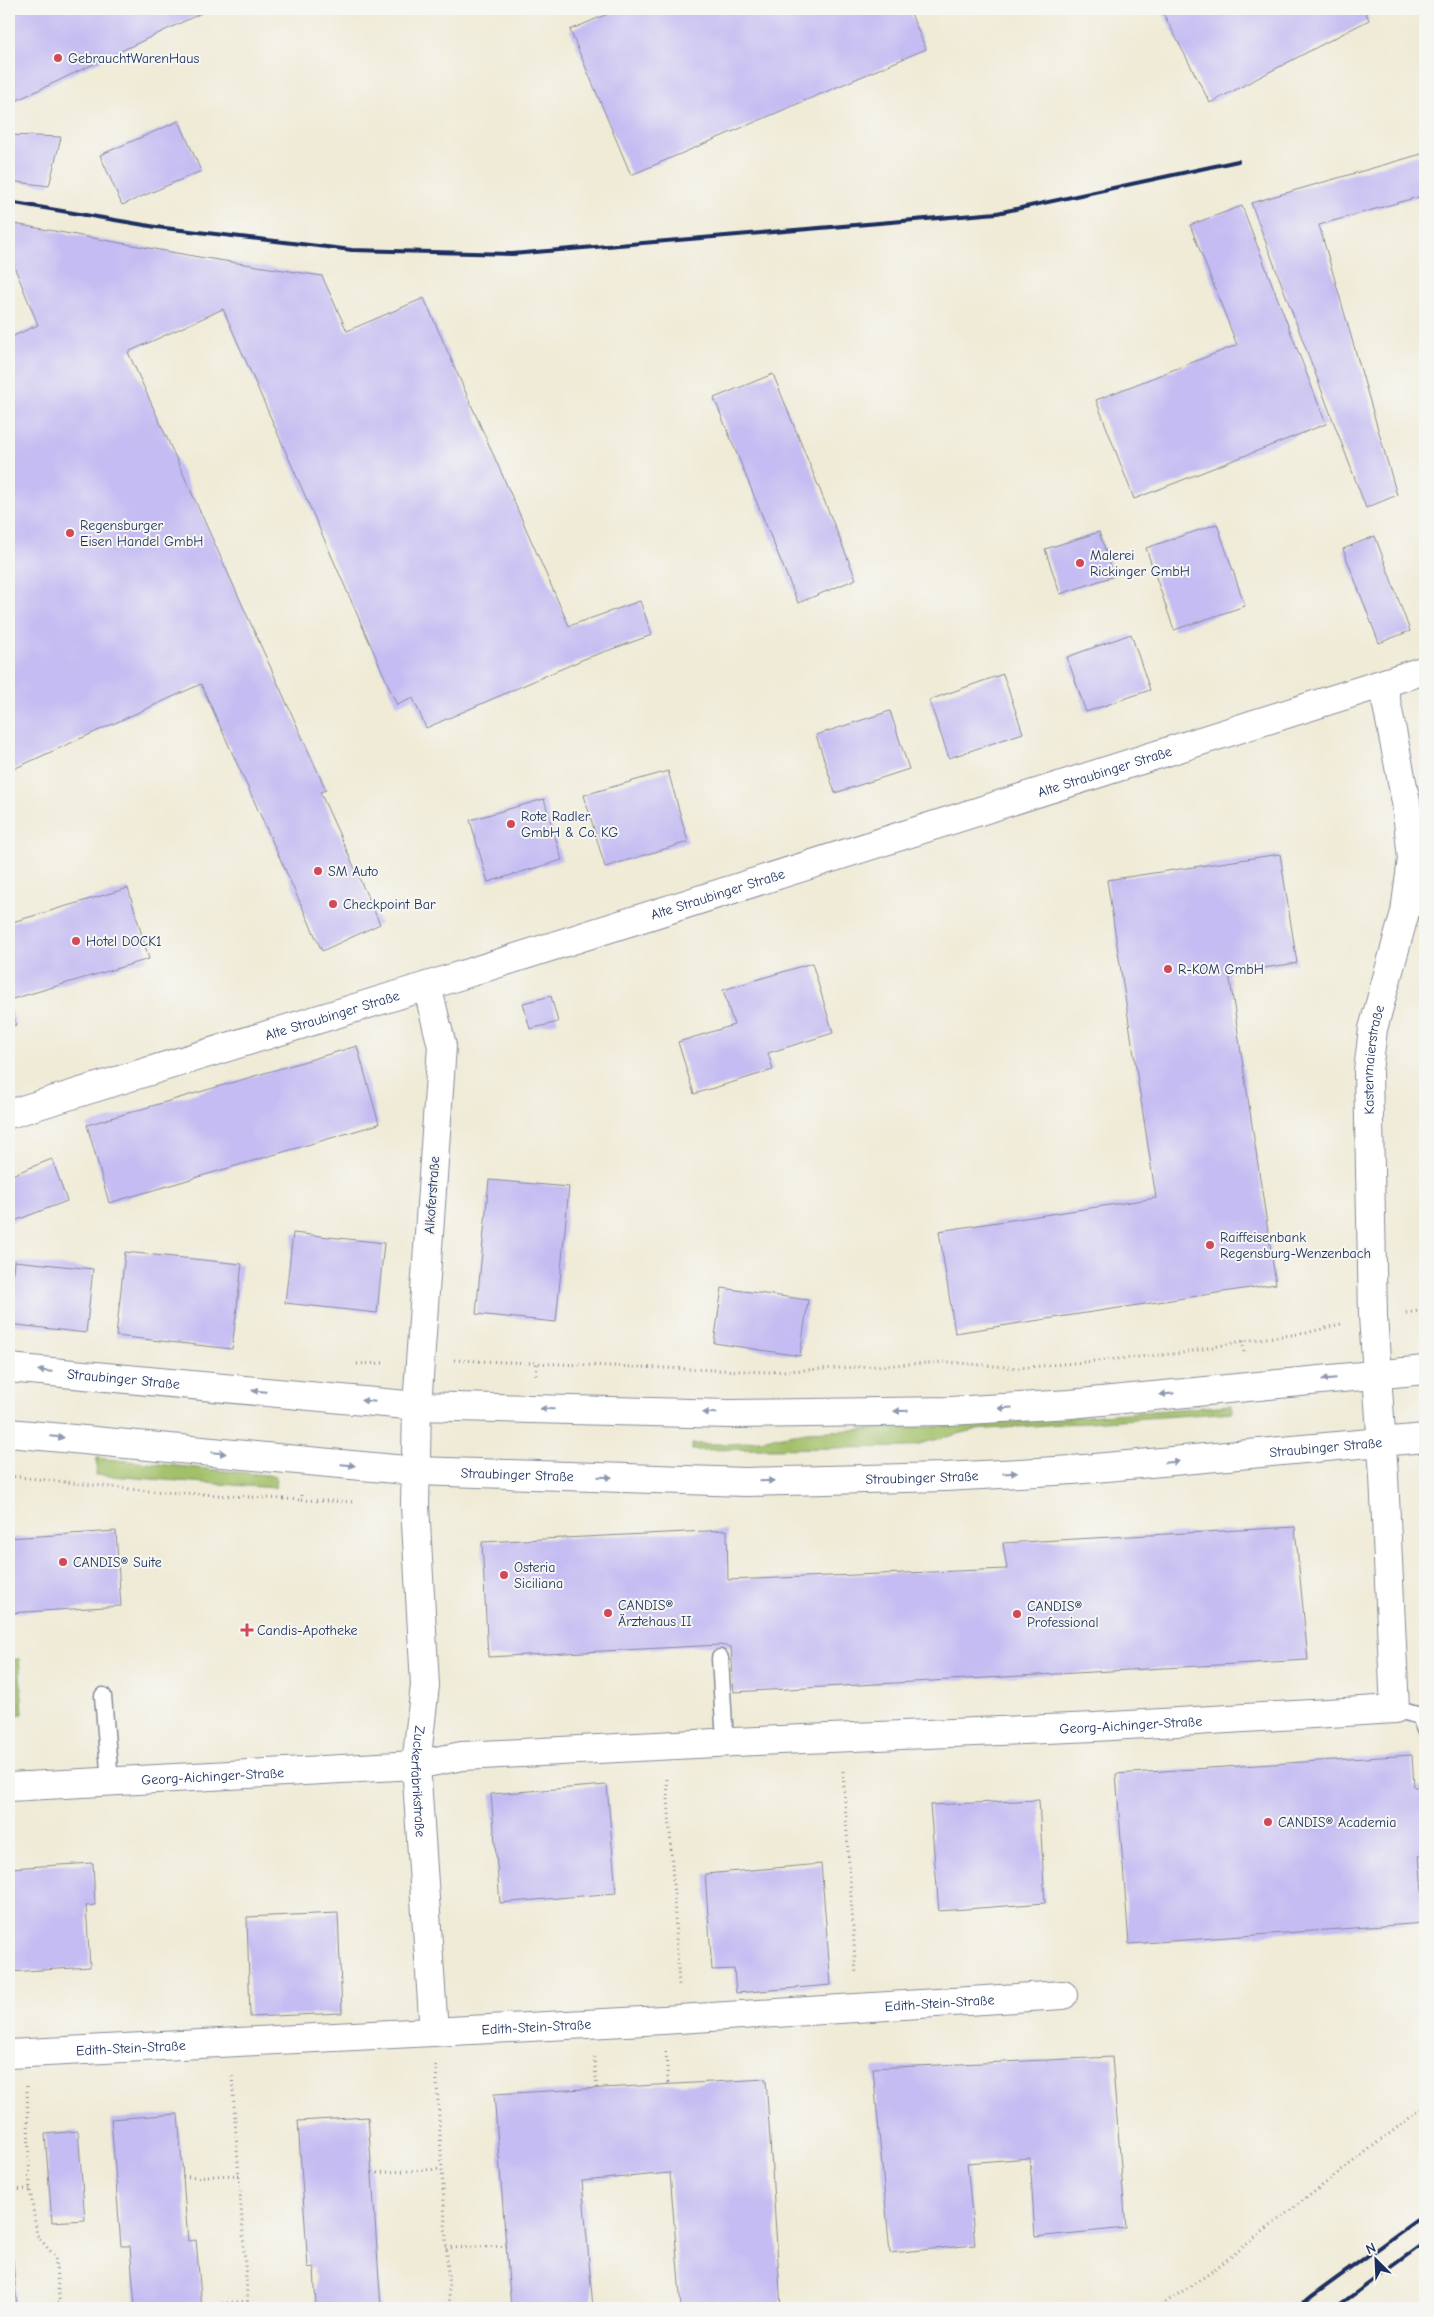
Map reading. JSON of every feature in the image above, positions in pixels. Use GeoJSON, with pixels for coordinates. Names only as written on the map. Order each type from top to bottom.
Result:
{"type":"FeatureCollection","features":[{"type":"Feature","properties":{"kind":"street","name":"Alte Straubinger Straße"},"geometry":{"type":"LineString","coordinates":[[9,1114],[427,986],[1425,670]]}},
{"type":"Feature","properties":{"kind":"street","name":"Kastenmaierstraße"},"geometry":{"type":"LineString","coordinates":[[1383,684],[1406,802],[1412,858],[1405,912],[1373,1029],[1368,1071],[1373,1316],[1395,1709]]}},
{"type":"Feature","properties":{"kind":"street","name":"Alkoferstraße"},"geometry":{"type":"LineString","coordinates":[[417,1406],[442,1046],[427,986]]}},
{"type":"Feature","properties":{"kind":"street","name":"Straubinger Straße"},"geometry":{"type":"LineString","coordinates":[[9,1368],[417,1406],[730,1414],[950,1411],[1070,1404],[1425,1370]]}},
{"type":"Feature","properties":{"kind":"street"},"geometry":{"type":"LineString","coordinates":[[416,1471],[417,1406]]}},
{"type":"Feature","properties":{"kind":"street","name":"Straubinger Straße"},"geometry":{"type":"LineString","coordinates":[[9,1433],[416,1471],[745,1482],[944,1477],[1073,1470],[1425,1438]]}},
{"type":"Feature","properties":{"kind":"street","name":"Zuckerfabrikstraße"},"geometry":{"type":"LineString","coordinates":[[416,1471],[415,1505],[425,1684],[416,1765],[434,2032]]}},
{"type":"Feature","properties":{"kind":"street","name":"Georg-Aichinger-Straße"},"geometry":{"type":"LineString","coordinates":[[9,1787],[416,1765],[462,1756],[724,1742],[1104,1727],[1395,1709]]}},
{"type":"Feature","properties":{"kind":"street","name":"Edith-Stein-Straße"},"geometry":{"type":"LineString","coordinates":[[17,2054],[434,2032],[1063,1995]]}},
{"type":"Feature","properties":{"kind":"lane"},"geometry":{"type":"LineString","coordinates":[[720,1658],[724,1742]]}},
{"type":"Feature","properties":{"kind":"lane"},"geometry":{"type":"LineString","coordinates":[[102,1696],[110,1782]]}},
{"type":"Feature","properties":{"kind":"lane"},"geometry":{"type":"LineString","coordinates":[[1395,1709],[1420,1716],[1425,1730]]}},
{"type":"Feature","properties":{"kind":"path"},"geometry":{"type":"LineString","coordinates":[[353,1364],[420,1363],[466,1359],[768,1372],[946,1362],[1020,1368],[1182,1352],[1243,1340],[1306,1333],[1373,1316],[1424,1311],[1425,1320]]}},
{"type":"Feature","properties":{"kind":"path"},"geometry":{"type":"LineString","coordinates":[[9,1476],[150,1491],[301,1500]]}},
{"type":"Feature","properties":{"kind":"path"},"geometry":{"type":"LineString","coordinates":[[854,1737],[858,2008]]}},
{"type":"Feature","properties":{"kind":"path"},"geometry":{"type":"LineString","coordinates":[[665,1745],[681,2018]]}},
{"type":"Feature","properties":{"kind":"path"},"geometry":{"type":"LineString","coordinates":[[434,2032],[450,2308]]}},
{"type":"Feature","properties":{"kind":"path"},"geometry":{"type":"LineString","coordinates":[[229,2043],[248,2308]]}},
{"type":"Feature","properties":{"kind":"path"},"geometry":{"type":"LineString","coordinates":[[17,2054],[30,2189],[37,2235],[55,2257],[60,2308]]}},
{"type":"Feature","properties":{"kind":"path"},"geometry":{"type":"LineString","coordinates":[[1157,2308],[1207,2275],[1425,2106]]}},
{"type":"Feature","properties":{"kind":"path"},"geometry":{"type":"LineString","coordinates":[[372,2173],[441,2169]]}},
{"type":"Feature","properties":{"kind":"path"},"geometry":{"type":"LineString","coordinates":[[183,2177],[239,2175]]}},
{"type":"Feature","properties":{"kind":"path"},"geometry":{"type":"LineString","coordinates":[[9,2190],[30,2189]]}},
{"type":"Feature","properties":{"kind":"path"},"geometry":{"type":"LineString","coordinates":[[446,2248],[506,2246]]}},
{"type":"Feature","properties":{"kind":"path"},"geometry":{"type":"LineString","coordinates":[[202,2305],[247,2301]]}},
{"type":"Feature","properties":{"kind":"path"},"geometry":{"type":"LineString","coordinates":[[17,2307],[60,2303]]}},
{"type":"Feature","properties":{"kind":"green space"},"geometry":{"type":"Polygon","coordinates":[[[1231,1405],[1233,1412],[974,1430],[907,1447],[692,1450],[692,1444],[734,1444],[807,1432],[972,1425],[1231,1405]]]}},
{"type":"Feature","properties":{"kind":"green space"},"geometry":{"type":"Polygon","coordinates":[[[97,1458],[276,1476],[275,1488],[96,1475],[97,1458]]]}},
{"type":"Feature","properties":{"kind":"green space"},"geometry":{"type":"Polygon","coordinates":[[[19,1659],[23,1714],[9,1715],[9,1660],[19,1659]]]}},
{"type":"Feature","properties":{"kind":"building","name":"GebrauchtWarenHaus"},"geometry":{"type":"Polygon","coordinates":[[[14,9],[210,9],[9,104],[9,11],[14,9]]]}},
{"type":"Feature","properties":{"kind":"building"},"geometry":{"type":"Polygon","coordinates":[[[619,9],[909,9],[926,49],[631,175],[570,30],[619,9]]]}},
{"type":"Feature","properties":{"kind":"building"},"geometry":{"type":"Polygon","coordinates":[[[1161,9],[1364,9],[1369,20],[1210,103],[1161,9]]]}},
{"type":"Feature","properties":{"kind":"building"},"geometry":{"type":"Polygon","coordinates":[[[179,121],[201,171],[122,205],[100,155],[179,121]]]}},
{"type":"Feature","properties":{"kind":"building"},"geometry":{"type":"Polygon","coordinates":[[[9,135],[61,137],[49,186],[9,181],[9,135]]]}},
{"type":"Feature","properties":{"kind":"building"},"geometry":{"type":"Polygon","coordinates":[[[1425,153],[1425,195],[1319,225],[1397,495],[1366,508],[1251,203],[1425,153]]]}},
{"type":"Feature","properties":{"kind":"building"},"geometry":{"type":"Polygon","coordinates":[[[1242,206],[1326,424],[1134,499],[1096,400],[1237,345],[1190,225],[1242,206]]]}},
{"type":"Feature","properties":{"kind":"building"},"geometry":{"type":"Polygon","coordinates":[[[9,223],[199,257],[322,276],[347,331],[424,298],[569,626],[640,601],[652,635],[584,659],[426,728],[413,698],[397,705],[223,309],[128,352],[326,790],[320,792],[380,924],[322,951],[201,684],[9,771],[9,338],[38,325],[9,254],[9,223]]]}},
{"type":"Feature","properties":{"kind":"building"},"geometry":{"type":"Polygon","coordinates":[[[773,374],[856,579],[798,603],[714,398],[773,374]]]}},
{"type":"Feature","properties":{"kind":"building"},"geometry":{"type":"Polygon","coordinates":[[[1217,524],[1245,606],[1174,630],[1146,548],[1217,524]]]}},
{"type":"Feature","properties":{"kind":"building","name":"Malerei Rickinger GmbH"},"geometry":{"type":"Polygon","coordinates":[[[1099,532],[1114,576],[1060,594],[1045,549],[1099,532]]]}},
{"type":"Feature","properties":{"kind":"building"},"geometry":{"type":"Polygon","coordinates":[[[1375,536],[1410,631],[1379,643],[1343,549],[1375,536]]]}},
{"type":"Feature","properties":{"kind":"building"},"geometry":{"type":"Polygon","coordinates":[[[1131,634],[1150,690],[1086,712],[1067,657],[1131,634]]]}},
{"type":"Feature","properties":{"kind":"building"},"geometry":{"type":"Polygon","coordinates":[[[1003,674],[1023,733],[949,758],[929,700],[1003,674]]]}},
{"type":"Feature","properties":{"kind":"building"},"geometry":{"type":"Polygon","coordinates":[[[890,711],[909,769],[835,793],[816,735],[890,711]]]}},
{"type":"Feature","properties":{"kind":"building"},"geometry":{"type":"Polygon","coordinates":[[[668,771],[688,842],[605,867],[584,795],[668,771]]]}},
{"type":"Feature","properties":{"kind":"building"},"geometry":{"type":"Polygon","coordinates":[[[544,799],[562,860],[488,882],[470,820],[544,799]]]}},
{"type":"Feature","properties":{"kind":"building"},"geometry":{"type":"Polygon","coordinates":[[[1280,854],[1297,963],[1229,973],[1276,1284],[955,1333],[939,1231],[1156,1198],[1107,880],[1280,854]]]}},
{"type":"Feature","properties":{"kind":"building","name":"Hotel DOCK1"},"geometry":{"type":"Polygon","coordinates":[[[128,888],[149,959],[9,1000],[9,923],[128,888]]]}},
{"type":"Feature","properties":{"kind":"building"},"geometry":{"type":"Polygon","coordinates":[[[812,963],[833,1033],[768,1053],[773,1070],[694,1094],[678,1042],[734,1025],[723,990],[812,963]]]}},
{"type":"Feature","properties":{"kind":"building"},"geometry":{"type":"Polygon","coordinates":[[[551,996],[558,1022],[530,1029],[523,1003],[551,996]]]}},
{"type":"Feature","properties":{"kind":"building"},"geometry":{"type":"Polygon","coordinates":[[[9,1002],[16,1025],[9,1027],[9,1002]]]}},
{"type":"Feature","properties":{"kind":"building"},"geometry":{"type":"Polygon","coordinates":[[[357,1046],[379,1124],[109,1203],[87,1125],[357,1046]]]}},
{"type":"Feature","properties":{"kind":"building"},"geometry":{"type":"Polygon","coordinates":[[[52,1159],[67,1201],[9,1223],[9,1176],[52,1159]]]}},
{"type":"Feature","properties":{"kind":"building"},"geometry":{"type":"Polygon","coordinates":[[[489,1180],[569,1187],[556,1322],[476,1314],[489,1180]]]}},
{"type":"Feature","properties":{"kind":"building"},"geometry":{"type":"Polygon","coordinates":[[[293,1233],[384,1243],[377,1313],[285,1303],[293,1233]]]}},
{"type":"Feature","properties":{"kind":"building"},"geometry":{"type":"Polygon","coordinates":[[[125,1252],[242,1264],[232,1349],[116,1336],[125,1252]]]}},
{"type":"Feature","properties":{"kind":"building"},"geometry":{"type":"Polygon","coordinates":[[[14,1261],[93,1269],[86,1333],[9,1324],[14,1261]]]}},
{"type":"Feature","properties":{"kind":"building"},"geometry":{"type":"Polygon","coordinates":[[[722,1288],[808,1300],[800,1356],[714,1343],[722,1288]]]}},
{"type":"Feature","properties":{"kind":"building","name":"CANDIS® Professional"},"geometry":{"type":"Polygon","coordinates":[[[1295,1527],[1308,1660],[734,1692],[731,1647],[719,1645],[488,1657],[482,1542],[727,1530],[728,1580],[1007,1569],[1003,1543],[1295,1527]]]}},
{"type":"Feature","properties":{"kind":"building","name":"CANDIS® Suite"},"geometry":{"type":"Polygon","coordinates":[[[116,1531],[121,1606],[9,1613],[9,1538],[116,1531]]]}},
{"type":"Feature","properties":{"kind":"building","name":"CANDIS® Academia"},"geometry":{"type":"Polygon","coordinates":[[[1412,1755],[1414,1787],[1425,1787],[1425,1855],[1419,1856],[1425,1923],[1129,1944],[1116,1774],[1412,1755]]]}},
{"type":"Feature","properties":{"kind":"building"},"geometry":{"type":"Polygon","coordinates":[[[607,1785],[616,1893],[500,1903],[491,1794],[607,1785]]]}},
{"type":"Feature","properties":{"kind":"building"},"geometry":{"type":"Polygon","coordinates":[[[1039,1800],[1045,1903],[939,1911],[930,1805],[1039,1800]]]}},
{"type":"Feature","properties":{"kind":"building"},"geometry":{"type":"Polygon","coordinates":[[[93,1863],[95,1905],[86,1906],[90,1967],[9,1972],[9,1868],[93,1863]]]}},
{"type":"Feature","properties":{"kind":"building"},"geometry":{"type":"Polygon","coordinates":[[[821,1864],[831,1985],[736,1993],[734,1969],[712,1970],[705,1874],[821,1864]]]}},
{"type":"Feature","properties":{"kind":"building"},"geometry":{"type":"Polygon","coordinates":[[[338,1913],[342,2013],[250,2017],[247,1917],[338,1913]]]}},
{"type":"Feature","properties":{"kind":"building"},"geometry":{"type":"Polygon","coordinates":[[[1112,2057],[1126,2228],[1035,2237],[1030,2158],[967,2163],[975,2245],[890,2253],[873,2068],[1112,2057]]]}},
{"type":"Feature","properties":{"kind":"building"},"geometry":{"type":"Polygon","coordinates":[[[766,2079],[781,2308],[681,2308],[670,2173],[582,2181],[593,2308],[511,2308],[494,2094],[766,2079]]]}},
{"type":"Feature","properties":{"kind":"building"},"geometry":{"type":"Polygon","coordinates":[[[178,2114],[188,2241],[196,2240],[202,2308],[135,2308],[130,2246],[121,2246],[111,2119],[178,2114]]]}},
{"type":"Feature","properties":{"kind":"building"},"geometry":{"type":"Polygon","coordinates":[[[368,2117],[381,2308],[316,2308],[314,2267],[308,2268],[298,2121],[368,2117]]]}},
{"type":"Feature","properties":{"kind":"building"},"geometry":{"type":"Polygon","coordinates":[[[78,2131],[85,2220],[52,2222],[45,2134],[78,2131]]]}},
{"type":"Feature","properties":{"kind":"building"},"geometry":{"type":"Polygon","coordinates":[[[9,2260],[13,2260],[17,2308],[9,2308],[9,2260]]]}},
{"type":"Feature","properties":{"kind":"railway"},"geometry":{"type":"LineString","coordinates":[[9,202],[156,227],[352,250],[512,254],[997,213],[1238,161]]}},
{"type":"Feature","properties":{"kind":"railway"},"geometry":{"type":"LineString","coordinates":[[1296,2308],[1425,2214]]}},
{"type":"Feature","properties":{"kind":"railway"},"geometry":{"type":"LineString","coordinates":[[1335,2308],[1425,2243]]}},
{"type":"Feature","properties":{"kind":"place","name":"GebrauchtWarenHaus"},"geometry":{"type":"Point","coordinates":[58,58]}},
{"type":"Feature","properties":{"kind":"place","name":"Regensburger Eisen Handel GmbH"},"geometry":{"type":"Point","coordinates":[70,533]}},
{"type":"Feature","properties":{"kind":"place","name":"Malerei Rickinger GmbH"},"geometry":{"type":"Point","coordinates":[1080,563]}},
{"type":"Feature","properties":{"kind":"place","name":"Rote Radler GmbH & Co. KG"},"geometry":{"type":"Point","coordinates":[511,824]}},
{"type":"Feature","properties":{"kind":"place","name":"SM Auto"},"geometry":{"type":"Point","coordinates":[318,871]}},
{"type":"Feature","properties":{"kind":"place","name":"Checkpoint Bar"},"geometry":{"type":"Point","coordinates":[333,904]}},
{"type":"Feature","properties":{"kind":"place","name":"Hotel DOCK1"},"geometry":{"type":"Point","coordinates":[76,941]}},
{"type":"Feature","properties":{"kind":"place","name":"R-KOM GmbH"},"geometry":{"type":"Point","coordinates":[1168,969]}},
{"type":"Feature","properties":{"kind":"place","name":"Raiffeisenbank Regensburg-Wenzenbach"},"geometry":{"type":"Point","coordinates":[1210,1245]}},
{"type":"Feature","properties":{"kind":"place","name":"CANDIS® Suite"},"geometry":{"type":"Point","coordinates":[63,1562]}},
{"type":"Feature","properties":{"kind":"place","name":"Osteria Siciliana"},"geometry":{"type":"Point","coordinates":[504,1575]}},
{"type":"Feature","properties":{"kind":"place","name":"CANDIS® Ärztehaus II"},"geometry":{"type":"Point","coordinates":[608,1613]}},
{"type":"Feature","properties":{"kind":"place","name":"CANDIS® Professional"},"geometry":{"type":"Point","coordinates":[1017,1614]}},
{"type":"Feature","properties":{"kind":"place","name":"Candis-Apotheke"},"geometry":{"type":"Point","coordinates":[247,1630]}},
{"type":"Feature","properties":{"kind":"place","name":"CANDIS® Academia"},"geometry":{"type":"Point","coordinates":[1268,1822]}}]}
